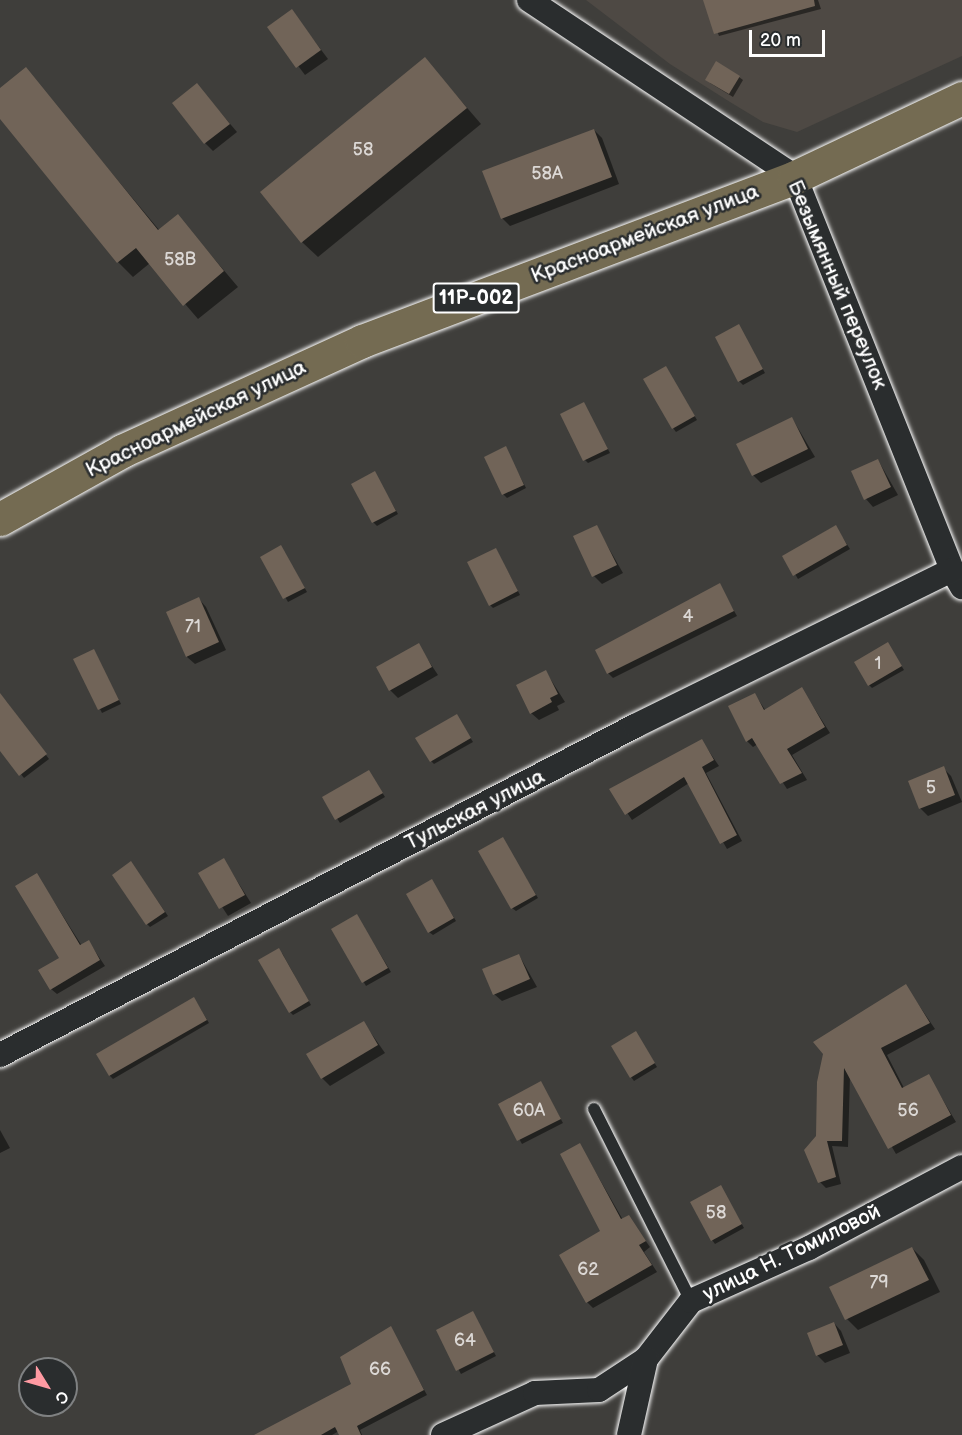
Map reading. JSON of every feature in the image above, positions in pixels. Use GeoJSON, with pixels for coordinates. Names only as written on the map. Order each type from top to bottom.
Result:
{"type":"FeatureCollection","features":[{"type":"Feature","properties":{"kind":"main road","name":"Красноармейская улица"},"geometry":{"type":"LineString","coordinates":[[0,519],[122,451],[362,341],[795,177],[962,98]]}},
{"type":"Feature","properties":{"kind":"street","name":"Безымянный переулок"},"geometry":{"type":"LineString","coordinates":[[529,0],[795,177],[957,578]]}},
{"type":"Feature","properties":{"kind":"street","name":"Тульская улица"},"geometry":{"type":"LineString","coordinates":[[0,1054],[635,726],[957,578]]}},
{"type":"Feature","properties":{"kind":"street","name":"улица Н. Томиловой"},"geometry":{"type":"LineString","coordinates":[[443,1435],[535,1393],[599,1390],[646,1359],[691,1301],[809,1248],[962,1167]]}},
{"type":"Feature","properties":{"kind":"street"},"geometry":{"type":"LineString","coordinates":[[629,1435],[646,1359]]}},
{"type":"Feature","properties":{"kind":"lane"},"geometry":{"type":"LineString","coordinates":[[594,1109],[691,1301]]}},
{"type":"Feature","properties":{"kind":"shaded area"},"geometry":{"type":"Polygon","coordinates":[[[586,0],[962,0],[962,56],[797,132],[763,122],[730,102],[670,64],[586,0]]]}},
{"type":"Feature","properties":{"kind":"building"},"geometry":{"type":"Polygon","coordinates":[[[703,0],[814,0],[815,6],[714,34],[703,0]]]}},
{"type":"Feature","properties":{"kind":"building"},"geometry":{"type":"Polygon","coordinates":[[[292,9],[321,50],[296,68],[267,27],[292,9]]]}},
{"type":"Feature","properties":{"kind":"building"},"geometry":{"type":"Polygon","coordinates":[[[425,57],[467,108],[301,243],[260,192],[425,57]]]}},
{"type":"Feature","properties":{"kind":"building"},"geometry":{"type":"Polygon","coordinates":[[[716,61],[740,76],[729,94],[705,80],[716,61]]]}},
{"type":"Feature","properties":{"kind":"building"},"geometry":{"type":"Polygon","coordinates":[[[26,67],[158,230],[178,214],[224,271],[183,306],[136,248],[117,263],[0,119],[0,88],[26,67]]]}},
{"type":"Feature","properties":{"kind":"building"},"geometry":{"type":"Polygon","coordinates":[[[197,83],[230,124],[204,144],[172,103],[197,83]]]}},
{"type":"Feature","properties":{"kind":"building"},"geometry":{"type":"Polygon","coordinates":[[[594,129],[612,177],[501,219],[482,171],[594,129]]]}},
{"type":"Feature","properties":{"kind":"building"},"geometry":{"type":"Polygon","coordinates":[[[739,324],[763,369],[738,382],[715,337],[739,324]]]}},
{"type":"Feature","properties":{"kind":"building"},"geometry":{"type":"Polygon","coordinates":[[[666,366],[695,416],[672,429],[643,379],[666,366]]]}},
{"type":"Feature","properties":{"kind":"building"},"geometry":{"type":"Polygon","coordinates":[[[584,402],[608,449],[583,461],[560,414],[584,402]]]}},
{"type":"Feature","properties":{"kind":"building"},"geometry":{"type":"Polygon","coordinates":[[[792,417],[808,449],[752,476],[736,444],[792,417]]]}},
{"type":"Feature","properties":{"kind":"building"},"geometry":{"type":"Polygon","coordinates":[[[506,446],[524,485],[502,495],[484,457],[506,446]]]}},
{"type":"Feature","properties":{"kind":"building"},"geometry":{"type":"Polygon","coordinates":[[[878,459],[891,487],[864,500],[851,471],[878,459]]]}},
{"type":"Feature","properties":{"kind":"building"},"geometry":{"type":"Polygon","coordinates":[[[375,471],[396,511],[372,523],[351,484],[375,471]]]}},
{"type":"Feature","properties":{"kind":"building"},"geometry":{"type":"Polygon","coordinates":[[[597,525],[617,565],[592,577],[573,536],[597,525]]]}},
{"type":"Feature","properties":{"kind":"building"},"geometry":{"type":"Polygon","coordinates":[[[836,525],[847,545],[793,576],[782,556],[836,525]]]}},
{"type":"Feature","properties":{"kind":"building"},"geometry":{"type":"Polygon","coordinates":[[[281,545],[305,588],[283,599],[260,557],[281,545]]]}},
{"type":"Feature","properties":{"kind":"building"},"geometry":{"type":"Polygon","coordinates":[[[496,548],[518,591],[489,606],[467,562],[496,548]]]}},
{"type":"Feature","properties":{"kind":"building"},"geometry":{"type":"Polygon","coordinates":[[[720,583],[734,611],[607,674],[595,650],[720,583]]]}},
{"type":"Feature","properties":{"kind":"building"},"geometry":{"type":"Polygon","coordinates":[[[199,597],[219,642],[186,657],[166,612],[199,597]]]}},
{"type":"Feature","properties":{"kind":"building"},"geometry":{"type":"Polygon","coordinates":[[[888,642],[902,666],[868,686],[854,662],[888,642]]]}},
{"type":"Feature","properties":{"kind":"building"},"geometry":{"type":"Polygon","coordinates":[[[419,643],[432,667],[389,691],[376,667],[419,643]]]}},
{"type":"Feature","properties":{"kind":"building"},"geometry":{"type":"Polygon","coordinates":[[[94,649],[119,700],[98,710],[73,659],[94,649]]]}},
{"type":"Feature","properties":{"kind":"building"},"geometry":{"type":"Polygon","coordinates":[[[546,670],[558,694],[550,698],[552,702],[530,714],[516,685],[546,670]]]}},
{"type":"Feature","properties":{"kind":"building"},"geometry":{"type":"Polygon","coordinates":[[[802,687],[825,727],[787,749],[802,773],[780,784],[752,738],[746,742],[728,706],[755,693],[764,710],[802,687]]]}},
{"type":"Feature","properties":{"kind":"building"},"geometry":{"type":"Polygon","coordinates":[[[0,693],[47,754],[19,776],[0,751],[0,693]]]}},
{"type":"Feature","properties":{"kind":"building"},"geometry":{"type":"Polygon","coordinates":[[[457,714],[471,738],[430,762],[415,738],[457,714]]]}},
{"type":"Feature","properties":{"kind":"building"},"geometry":{"type":"Polygon","coordinates":[[[702,739],[714,760],[702,767],[737,835],[720,844],[684,777],[625,815],[609,789],[702,739]]]}},
{"type":"Feature","properties":{"kind":"building"},"geometry":{"type":"Polygon","coordinates":[[[944,766],[955,795],[919,809],[908,781],[944,766]]]}},
{"type":"Feature","properties":{"kind":"building"},"geometry":{"type":"Polygon","coordinates":[[[369,770],[383,793],[335,820],[322,797],[369,770]]]}},
{"type":"Feature","properties":{"kind":"building"},"geometry":{"type":"Polygon","coordinates":[[[503,837],[536,895],[511,909],[478,851],[503,837]]]}},
{"type":"Feature","properties":{"kind":"building"},"geometry":{"type":"Polygon","coordinates":[[[224,858],[245,895],[219,909],[198,873],[224,858]]]}},
{"type":"Feature","properties":{"kind":"building"},"geometry":{"type":"Polygon","coordinates":[[[131,861],[165,912],[146,925],[112,875],[131,861]]]}},
{"type":"Feature","properties":{"kind":"building"},"geometry":{"type":"Polygon","coordinates":[[[37,873],[80,945],[89,940],[100,960],[50,990],[38,970],[59,958],[15,886],[37,873]]]}},
{"type":"Feature","properties":{"kind":"building"},"geometry":{"type":"Polygon","coordinates":[[[432,879],[454,918],[428,933],[406,894],[432,879]]]}},
{"type":"Feature","properties":{"kind":"building"},"geometry":{"type":"Polygon","coordinates":[[[357,914],[388,968],[362,983],[331,929],[357,914]]]}},
{"type":"Feature","properties":{"kind":"building"},"geometry":{"type":"Polygon","coordinates":[[[279,948],[309,1001],[289,1013],[258,960],[279,948]]]}},
{"type":"Feature","properties":{"kind":"building"},"geometry":{"type":"Polygon","coordinates":[[[519,954],[530,979],[493,995],[482,969],[519,954]]]}},
{"type":"Feature","properties":{"kind":"building"},"geometry":{"type":"Polygon","coordinates":[[[906,984],[930,1023],[881,1048],[902,1088],[929,1074],[951,1115],[888,1149],[844,1068],[842,1141],[827,1141],[836,1177],[818,1183],[804,1150],[816,1136],[817,1082],[823,1054],[813,1042],[906,984]]]}},
{"type":"Feature","properties":{"kind":"building"},"geometry":{"type":"Polygon","coordinates":[[[194,997],[207,1020],[109,1076],[96,1054],[194,997]]]}},
{"type":"Feature","properties":{"kind":"building"},"geometry":{"type":"Polygon","coordinates":[[[364,1021],[378,1045],[321,1079],[306,1054],[364,1021]]]}},
{"type":"Feature","properties":{"kind":"building"},"geometry":{"type":"Polygon","coordinates":[[[636,1031],[655,1063],[630,1078],[611,1046],[636,1031]]]}},
{"type":"Feature","properties":{"kind":"building"},"geometry":{"type":"Polygon","coordinates":[[[541,1081],[561,1119],[517,1141],[498,1104],[541,1081]]]}},
{"type":"Feature","properties":{"kind":"building"},"geometry":{"type":"Polygon","coordinates":[[[580,1143],[621,1219],[629,1215],[646,1241],[639,1245],[652,1265],[586,1303],[559,1255],[600,1231],[560,1154],[580,1143]]]}},
{"type":"Feature","properties":{"kind":"building"},"geometry":{"type":"Polygon","coordinates":[[[721,1185],[742,1224],[711,1241],[690,1202],[721,1185]]]}},
{"type":"Feature","properties":{"kind":"building"},"geometry":{"type":"Polygon","coordinates":[[[912,1247],[929,1280],[845,1320],[829,1287],[912,1247]]]}},
{"type":"Feature","properties":{"kind":"building"},"geometry":{"type":"Polygon","coordinates":[[[473,1311],[494,1352],[456,1371],[436,1330],[473,1311]]]}},
{"type":"Feature","properties":{"kind":"building"},"geometry":{"type":"Polygon","coordinates":[[[834,1322],[843,1345],[816,1356],[807,1333],[834,1322]]]}},
{"type":"Feature","properties":{"kind":"building"},"geometry":{"type":"Polygon","coordinates":[[[391,1326],[424,1390],[357,1426],[361,1435],[339,1435],[335,1427],[321,1435],[254,1435],[351,1384],[340,1357],[391,1326]]]}}]}
